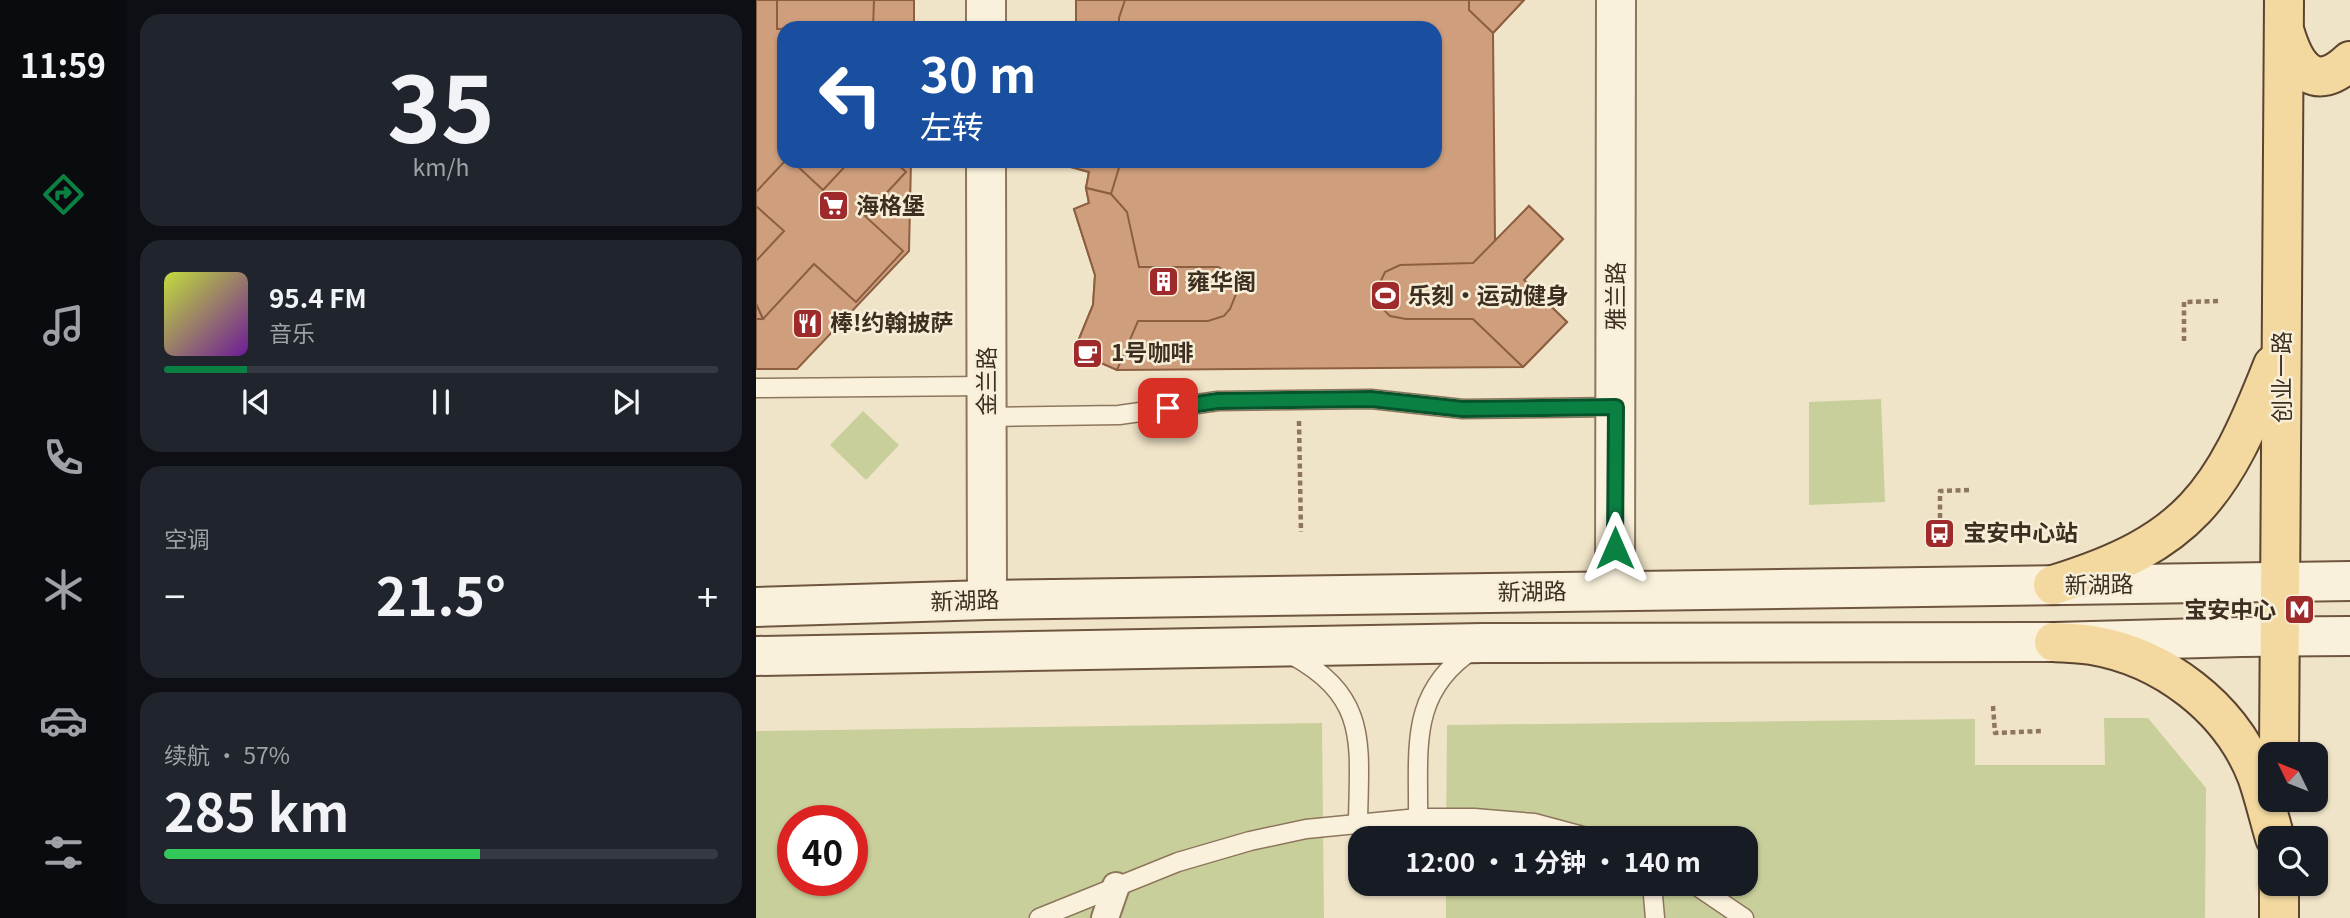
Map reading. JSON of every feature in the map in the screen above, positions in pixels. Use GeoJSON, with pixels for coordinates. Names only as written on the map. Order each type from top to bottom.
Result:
{"type":"FeatureCollection","features":[{"type":"Feature","properties":{"kind":"main road"},"geometry":{"type":"LineString","coordinates":[[986,0],[986,21]]}},
{"type":"Feature","properties":{"kind":"main road","name":"雅兰路"},"geometry":{"type":"LineString","coordinates":[[1615,591],[1616,0]]}},
{"type":"Feature","properties":{"kind":"main road"},"geometry":{"type":"LineString","coordinates":[[2284,15],[2291,54],[2310,74],[2323,76],[2338,72],[2350,61]]}},
{"type":"Feature","properties":{"kind":"main road","name":"创业一路"},"geometry":{"type":"LineString","coordinates":[[2279,742],[2284,15]]}},
{"type":"Feature","properties":{"kind":"main road","name":"金兰路"},"geometry":{"type":"LineString","coordinates":[[986,168],[987,600]]}},
{"type":"Feature","properties":{"kind":"main road"},"geometry":{"type":"LineString","coordinates":[[2053,585],[2095,572],[2130,556],[2161,538],[2202,503],[2235,454],[2252,420],[2282,344]]}},
{"type":"Feature","properties":{"kind":"main road","name":"新湖路"},"geometry":{"type":"LineString","coordinates":[[756,607],[987,600],[2350,581]]}},
{"type":"Feature","properties":{"kind":"main road"},"geometry":{"type":"LineString","coordinates":[[1188,649],[1180,647],[1170,639],[1165,626],[1167,613],[1176,603],[1193,597]]}},
{"type":"Feature","properties":{"kind":"main road"},"geometry":{"type":"LineString","coordinates":[[756,656],[1483,643],[2054,642],[2350,636]]}},
{"type":"Feature","properties":{"kind":"main road"},"geometry":{"type":"LineString","coordinates":[[2054,642],[2091,645],[2126,653],[2160,668],[2190,688],[2216,712],[2239,742],[2256,775],[2273,826]]}},
{"type":"Feature","properties":{"kind":"main road"},"geometry":{"type":"LineString","coordinates":[[2279,896],[2279,918]]}},
{"type":"Feature","properties":{"kind":"street"},"geometry":{"type":"LineString","coordinates":[[1104,918],[1116,886]]}},
{"type":"Feature","properties":{"kind":"lane"},"geometry":{"type":"LineString","coordinates":[[756,388],[987,402],[1119,415],[1218,401],[1371,399],[1463,409],[1616,407]]}},
{"type":"Feature","properties":{"kind":"lane"},"geometry":{"type":"LineString","coordinates":[[1418,818],[1419,732],[1425,706],[1437,682],[1455,661],[1483,643]]}},
{"type":"Feature","properties":{"kind":"lane"},"geometry":{"type":"LineString","coordinates":[[1278,647],[1316,670],[1331,684],[1351,712],[1359,741],[1359,823]]}},
{"type":"Feature","properties":{"kind":"lane"},"geometry":{"type":"LineString","coordinates":[[1039,918],[1178,862],[1250,841],[1306,829],[1418,818],[1474,818],[1545,826]]}},
{"type":"Feature","properties":{"kind":"lane"},"geometry":{"type":"LineString","coordinates":[[1653,896],[1655,918]]}},
{"type":"Feature","properties":{"kind":"lane"},"geometry":{"type":"LineString","coordinates":[[1712,896],[1744,918]]}},
{"type":"Feature","properties":{"kind":"path"},"geometry":{"type":"LineString","coordinates":[[2184,341],[2184,302],[2221,301]]}},
{"type":"Feature","properties":{"kind":"path"},"geometry":{"type":"LineString","coordinates":[[1299,401],[1301,532]]}},
{"type":"Feature","properties":{"kind":"path"},"geometry":{"type":"LineString","coordinates":[[1940,518],[1940,491],[1969,490]]}},
{"type":"Feature","properties":{"kind":"path"},"geometry":{"type":"LineString","coordinates":[[1993,706],[1995,733],[2042,731]]}},
{"type":"Feature","properties":{"kind":"green space"},"geometry":{"type":"Polygon","coordinates":[[[1881,399],[1885,502],[1809,505],[1809,402],[1881,399]]]}},
{"type":"Feature","properties":{"kind":"green space"},"geometry":{"type":"Polygon","coordinates":[[[863,411],[899,445],[866,480],[830,445],[863,411]]]}},
{"type":"Feature","properties":{"kind":"green space"},"geometry":{"type":"Polygon","coordinates":[[[2104,718],[2148,718],[2206,788],[2205,918],[1446,918],[1446,896],[1758,896],[1758,826],[1446,826],[1447,725],[1975,719],[1975,765],[2105,765],[2104,718]]]}},
{"type":"Feature","properties":{"kind":"green space"},"geometry":{"type":"Polygon","coordinates":[[[1322,723],[1324,918],[756,918],[756,731],[1322,723]]]}},
{"type":"Feature","properties":{"kind":"building","name":"海格堡"},"geometry":{"type":"Polygon","coordinates":[[[756,0],[914,0],[914,21],[777,21],[777,168],[911,168],[909,251],[797,369],[756,369],[756,0]]]}},
{"type":"Feature","properties":{"kind":"building"},"geometry":{"type":"Polygon","coordinates":[[[777,0],[874,0],[873,21],[777,21],[777,0]]]}},
{"type":"Feature","properties":{"kind":"building"},"geometry":{"type":"Polygon","coordinates":[[[1076,0],[1524,0],[1493,33],[1495,241],[1529,206],[1563,239],[1524,280],[1567,322],[1523,367],[1117,370],[1074,351],[1093,305],[1095,275],[1074,209],[1089,203],[1086,188],[1089,172],[1075,168],[1442,168],[1442,21],[1076,21],[1076,0]]]}},
{"type":"Feature","properties":{"kind":"building"},"geometry":{"type":"Polygon","coordinates":[[[1076,0],[1125,0],[1119,21],[1076,21],[1076,0]]]}},
{"type":"Feature","properties":{"kind":"building"},"geometry":{"type":"Polygon","coordinates":[[[1469,0],[1524,0],[1493,33],[1469,10],[1469,0]]]}},
{"type":"Feature","properties":{"kind":"building"},"geometry":{"type":"Polygon","coordinates":[[[778,168],[799,168],[823,190],[843,168],[902,168],[906,172],[865,216],[903,251],[856,302],[814,264],[763,319],[756,304],[756,261],[784,231],[756,206],[756,192],[778,168]]]}},
{"type":"Feature","properties":{"kind":"building"},"geometry":{"type":"Polygon","coordinates":[[[1075,168],[1119,168],[1111,194],[1086,188],[1089,172],[1075,168]]]}},
{"type":"Feature","properties":{"kind":"building","name":"雍华阁"},"geometry":{"type":"Polygon","coordinates":[[[1086,188],[1111,194],[1127,212],[1139,267],[1218,267],[1226,271],[1235,286],[1236,294],[1224,316],[1208,321],[1138,321],[1117,370],[1074,351],[1093,305],[1095,275],[1074,209],[1089,203],[1086,188]]]}},
{"type":"Feature","properties":{"kind":"building"},"geometry":{"type":"Polygon","coordinates":[[[1529,206],[1563,239],[1524,280],[1567,322],[1523,367],[1473,319],[1406,319],[1390,316],[1384,310],[1377,295],[1385,272],[1400,265],[1473,263],[1529,206]]]}},
{"type":"Feature","properties":{"kind":"building"},"geometry":{"type":"Polygon","coordinates":[[[756,304],[763,319],[756,319],[756,304]]]}},
{"type":"Feature","properties":{"kind":"place","name":"海格堡"},"geometry":{"type":"Point","coordinates":[833,206]}},
{"type":"Feature","properties":{"kind":"place","name":"雍华阁"},"geometry":{"type":"Point","coordinates":[1164,282]}},
{"type":"Feature","properties":{"kind":"place","name":"乐刻·运动健身"},"geometry":{"type":"Point","coordinates":[1385,296]}},
{"type":"Feature","properties":{"kind":"place","name":"棒!约翰披萨"},"geometry":{"type":"Point","coordinates":[807,323]}},
{"type":"Feature","properties":{"kind":"place","name":"1号咖啡"},"geometry":{"type":"Point","coordinates":[1088,353]}},
{"type":"Feature","properties":{"kind":"place","name":"宝安中心站"},"geometry":{"type":"Point","coordinates":[1940,533]}},
{"type":"Feature","properties":{"kind":"place","name":"宝安中心"},"geometry":{"type":"Point","coordinates":[2299,610]}},
{"type":"Feature","properties":{"kind":"route"},"geometry":{"type":"LineString","coordinates":[[1168,408],[1218,401],[1371,399],[1463,409],[1616,407],[1615,548]]}}]}
